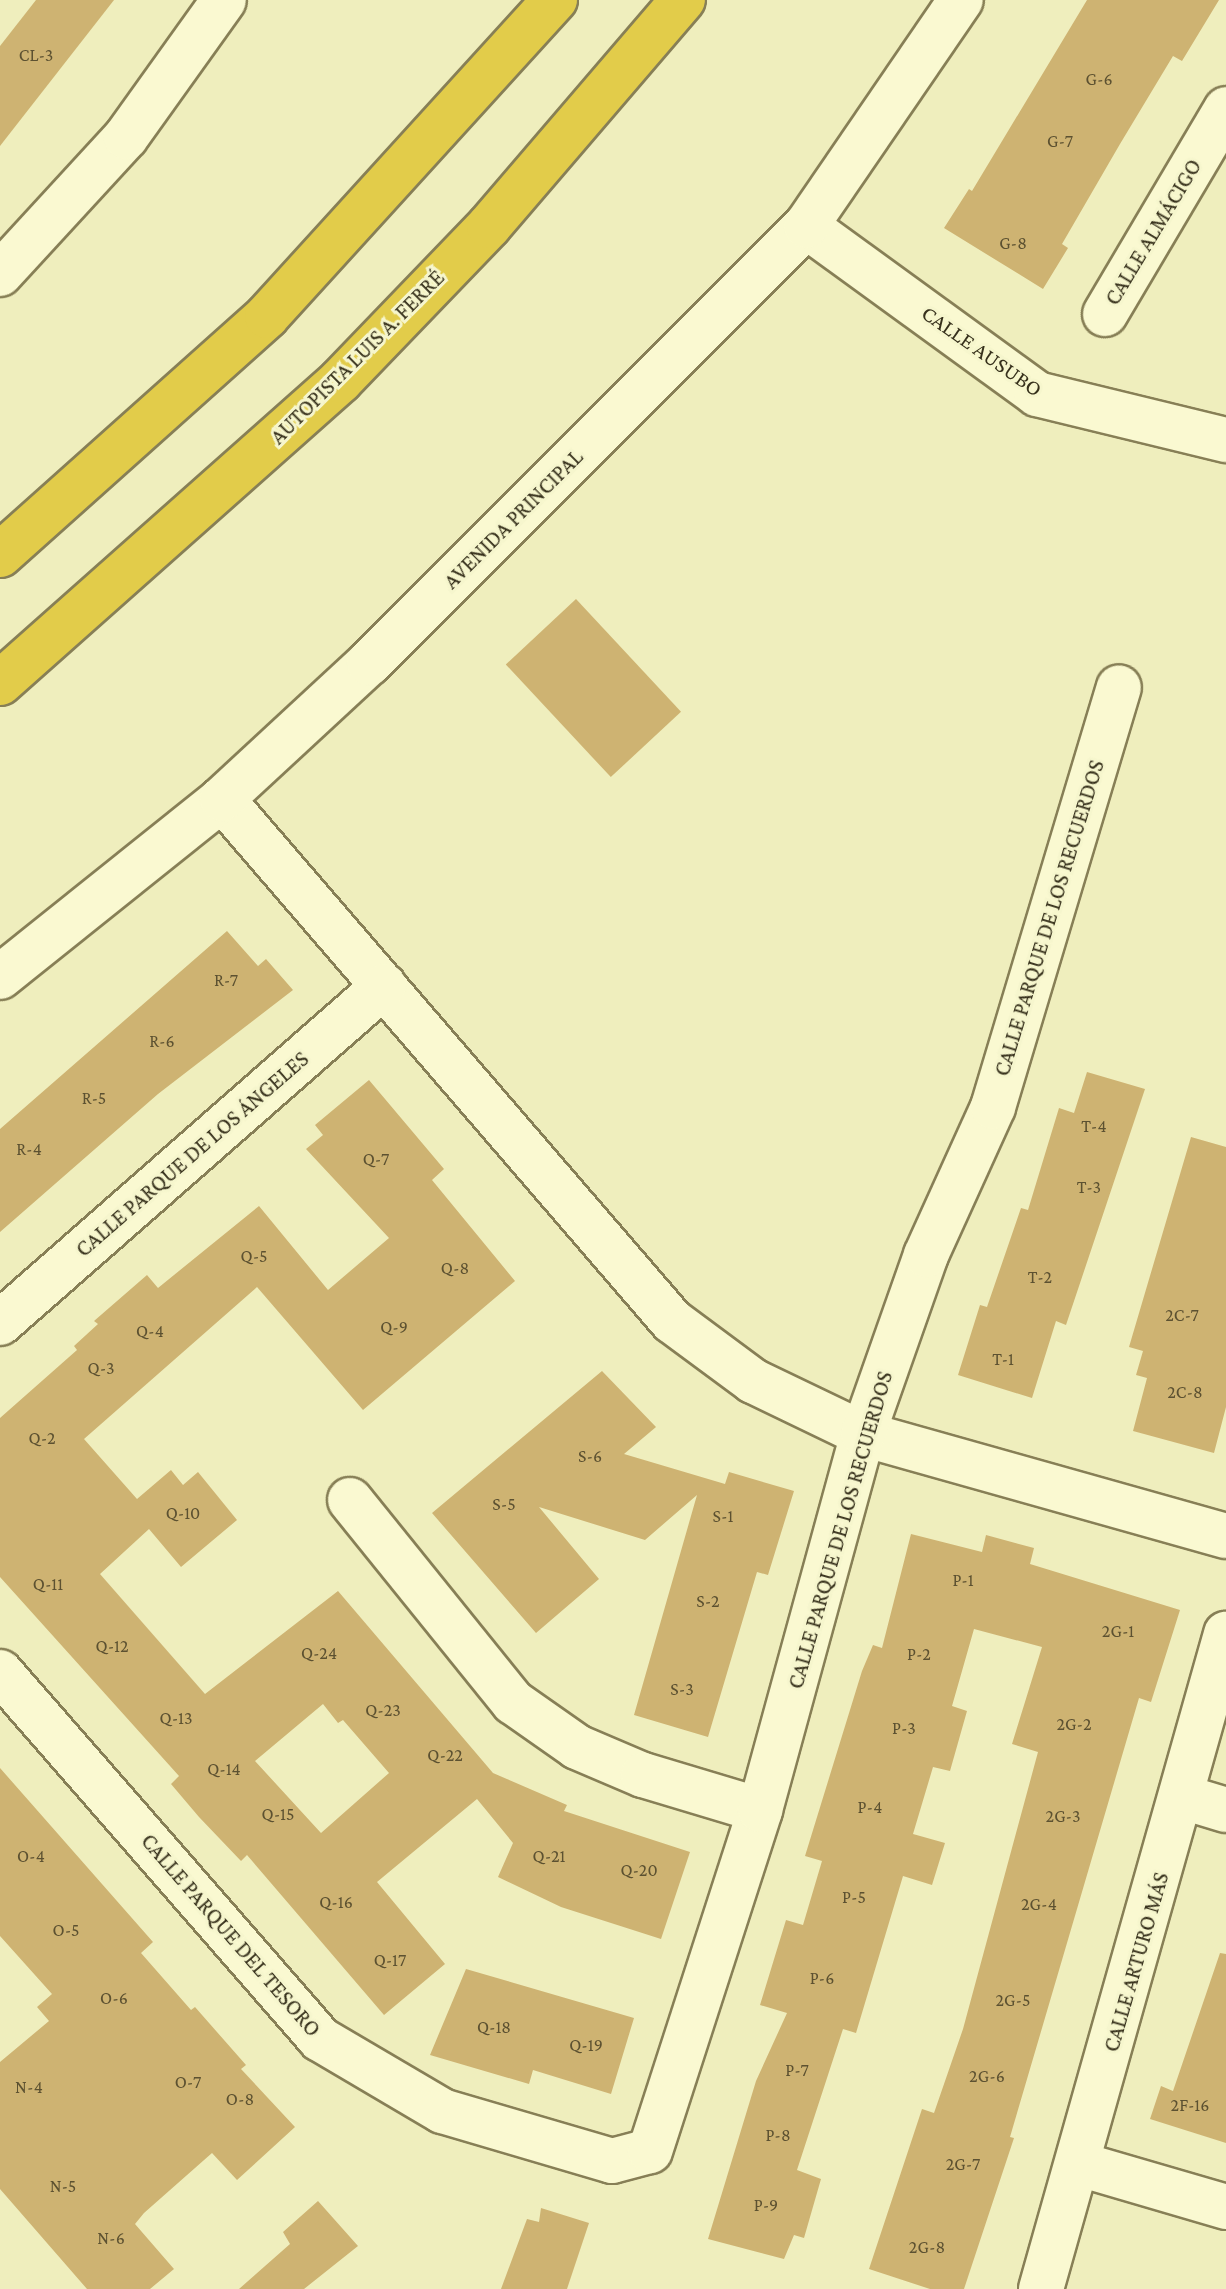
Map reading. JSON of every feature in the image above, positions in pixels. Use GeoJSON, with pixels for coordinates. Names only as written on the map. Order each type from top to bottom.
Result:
{"type":"FeatureCollection","features":[{"type":"Feature","properties":{"kind":"highway"},"geometry":{"type":"LineString","coordinates":[[0,555],[267,316],[555,0]]}},
{"type":"Feature","properties":{"kind":"highway","name":"AUTOPISTA LUIS A. FERRÉ"},"geometry":{"type":"LineString","coordinates":[[0,683],[340,381],[489,226],[683,0]]}},
{"type":"Feature","properties":{"kind":"street"},"geometry":{"type":"LineString","coordinates":[[0,274],[126,137],[224,0]]}},
{"type":"Feature","properties":{"kind":"street","name":"AVENIDA PRINCIPAL"},"geometry":{"type":"LineString","coordinates":[[0,977],[222,799],[369,663],[806,226],[961,0]]}},
{"type":"Feature","properties":{"kind":"street","name":"CALLE ALMÁCIGO"},"geometry":{"type":"LineString","coordinates":[[1105,314],[1226,109]]}},
{"type":"Feature","properties":{"kind":"street","name":"CALLE AUSUBO"},"geometry":{"type":"LineString","coordinates":[[806,226],[1037,394],[1226,440]]}},
{"type":"Feature","properties":{"kind":"street","name":"CALLE PARQUE DE LOS RECUERDOS"},"geometry":{"type":"LineString","coordinates":[[650,2151],[760,1810],[863,1434],[926,1255],[993,1107],[1119,687]]}},
{"type":"Feature","properties":{"kind":"street"},"geometry":{"type":"LineString","coordinates":[[222,799],[672,1321],[753,1381],[863,1434],[1226,1536]]}},
{"type":"Feature","properties":{"kind":"street","name":"CALLE PARQUE DE LOS ÁNGELES"},"geometry":{"type":"LineString","coordinates":[[0,1323],[384,986]]}},
{"type":"Feature","properties":{"kind":"street"},"geometry":{"type":"LineString","coordinates":[[350,1500],[513,1702],[577,1747],[643,1775],[760,1810]]}},
{"type":"Feature","properties":{"kind":"street","name":"CALLE ARTURO MÁS"},"geometry":{"type":"LineString","coordinates":[[1041,2289],[1183,1797],[1226,1634]]}},
{"type":"Feature","properties":{"kind":"street","name":"CALLE PARQUE DEL TESORO"},"geometry":{"type":"LineString","coordinates":[[0,1672],[320,2039],[442,2111],[612,2161],[650,2151]]}},
{"type":"Feature","properties":{"kind":"street"},"geometry":{"type":"LineString","coordinates":[[1183,1797],[1226,1810]]}},
{"type":"Feature","properties":{"kind":"street"},"geometry":{"type":"LineString","coordinates":[[1079,2164],[1226,2207]]}},
{"type":"Feature","properties":{"kind":"building"},"geometry":{"type":"Polygon","coordinates":[[[36,0],[114,0],[0,146],[0,46],[36,0]]]}},
{"type":"Feature","properties":{"kind":"building"},"geometry":{"type":"Polygon","coordinates":[[[1087,0],[1219,0],[1182,61],[1173,56],[1062,244],[1068,248],[1043,289],[944,228],[969,189],[972,191],[1087,0]]]}},
{"type":"Feature","properties":{"kind":"building"},"geometry":{"type":"Polygon","coordinates":[[[576,599],[681,712],[611,777],[506,664],[576,599]]]}},
{"type":"Feature","properties":{"kind":"building"},"geometry":{"type":"Polygon","coordinates":[[[227,931],[258,966],[266,959],[293,990],[158,1094],[0,1232],[0,1129],[227,931]]]}},
{"type":"Feature","properties":{"kind":"building"},"geometry":{"type":"Polygon","coordinates":[[[1087,1072],[1145,1089],[1066,1325],[1056,1321],[1032,1398],[958,1375],[980,1305],[987,1307],[1021,1208],[1028,1210],[1059,1108],[1074,1113],[1087,1072]]]}},
{"type":"Feature","properties":{"kind":"building"},"geometry":{"type":"Polygon","coordinates":[[[369,1080],[444,1169],[432,1180],[515,1281],[363,1410],[257,1287],[84,1439],[137,1499],[171,1470],[183,1485],[198,1472],[237,1520],[181,1567],[149,1529],[100,1574],[205,1694],[338,1591],[493,1773],[567,1805],[564,1811],[690,1852],[661,1939],[561,1907],[498,1877],[513,1843],[477,1799],[377,1882],[445,1964],[384,2015],[247,1855],[241,1861],[199,1817],[171,1784],[179,1776],[0,1577],[0,1418],[77,1350],[74,1346],[98,1324],[94,1321],[147,1275],[158,1288],[259,1206],[328,1290],[389,1238],[306,1149],[323,1135],[315,1125],[369,1080]],[[323,1704],[255,1761],[321,1833],[389,1773],[343,1720],[338,1723],[323,1704]]]}},
{"type":"Feature","properties":{"kind":"building"},"geometry":{"type":"Polygon","coordinates":[[[1191,1137],[1226,1147],[1226,1407],[1214,1453],[1133,1431],[1147,1378],[1136,1375],[1143,1351],[1129,1347],[1191,1137]]]}},
{"type":"Feature","properties":{"kind":"building"},"geometry":{"type":"Polygon","coordinates":[[[602,1371],[656,1427],[624,1454],[725,1484],[729,1472],[794,1491],[768,1575],[757,1572],[708,1737],[634,1715],[697,1495],[645,1540],[539,1507],[599,1579],[536,1633],[432,1513],[602,1371]]]}},
{"type":"Feature","properties":{"kind":"building"},"geometry":{"type":"Polygon","coordinates":[[[911,1534],[982,1552],[986,1535],[1034,1548],[1030,1564],[1180,1610],[1151,1702],[1139,1698],[1010,2137],[1014,2138],[964,2289],[930,2289],[869,2269],[922,2109],[934,2113],[963,2029],[1038,1752],[1012,1744],[1042,1647],[974,1629],[952,1706],[967,1711],[950,1771],[933,1767],[913,1834],[945,1843],[932,1885],[903,1876],[856,2033],[843,2029],[797,2170],[821,2179],[804,2238],[794,2235],[784,2259],[708,2239],[756,2081],[787,2013],[760,2005],[786,1920],[803,1925],[822,1861],[805,1856],[862,1671],[873,1645],[882,1648],[911,1534]]]}},
{"type":"Feature","properties":{"kind":"building"},"geometry":{"type":"Polygon","coordinates":[[[0,1768],[153,1942],[141,1953],[191,2010],[195,2007],[246,2065],[241,2069],[295,2127],[237,2180],[212,2153],[144,2213],[135,2224],[174,2269],[150,2289],[87,2289],[0,2189],[0,2062],[49,2021],[37,2007],[52,1994],[0,1936],[0,1768]]]}},
{"type":"Feature","properties":{"kind":"building"},"geometry":{"type":"Polygon","coordinates":[[[1220,1953],[1226,1954],[1226,2143],[1150,2119],[1161,2086],[1173,2091],[1220,1953]]]}},
{"type":"Feature","properties":{"kind":"building"},"geometry":{"type":"Polygon","coordinates":[[[466,1969],[634,2018],[611,2094],[533,2070],[529,2084],[430,2055],[466,1969]]]}},
{"type":"Feature","properties":{"kind":"building"},"geometry":{"type":"Polygon","coordinates":[[[318,2201],[358,2246],[304,2289],[239,2289],[290,2244],[283,2232],[318,2201]]]}},
{"type":"Feature","properties":{"kind":"building"},"geometry":{"type":"Polygon","coordinates":[[[541,2208],[589,2223],[567,2289],[501,2289],[527,2219],[539,2222],[541,2208]]]}}]}
